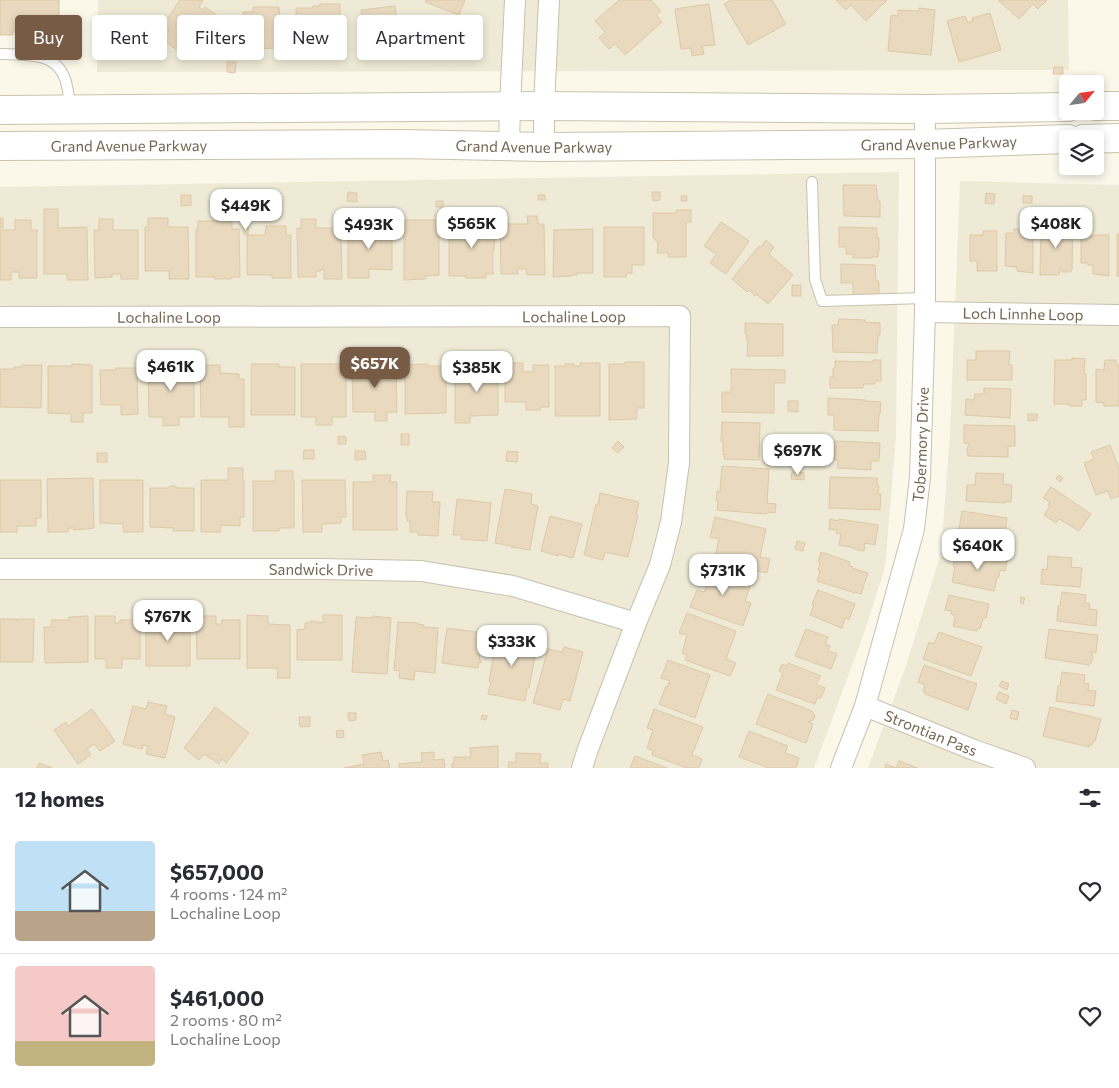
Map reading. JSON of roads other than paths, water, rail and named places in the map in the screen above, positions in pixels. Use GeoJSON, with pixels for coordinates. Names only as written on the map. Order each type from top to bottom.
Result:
{"type":"FeatureCollection","features":[{"type":"Feature","properties":{"kind":"main road"},"geometry":{"type":"LineString","coordinates":[[0,110],[510,106],[1059,107]]}},
{"type":"Feature","properties":{"kind":"main road"},"geometry":{"type":"LineString","coordinates":[[1104,106],[1119,106]]}},
{"type":"Feature","properties":{"kind":"main road"},"geometry":{"type":"LineString","coordinates":[[1104,138],[1119,138]]}},
{"type":"Feature","properties":{"kind":"main road","name":"Grand Avenue Parkway"},"geometry":{"type":"LineString","coordinates":[[0,146],[403,144],[544,147],[925,144],[1059,139]]}},
{"type":"Feature","properties":{"kind":"street"},"geometry":{"type":"LineString","coordinates":[[510,146],[515,0]]}},
{"type":"Feature","properties":{"kind":"street"},"geometry":{"type":"LineString","coordinates":[[544,147],[549,0]]}},
{"type":"Feature","properties":{"kind":"street","name":"Tobermory Drive"},"geometry":{"type":"LineString","coordinates":[[841,768],[865,706],[914,529],[920,477],[925,305],[924,108]]}},
{"type":"Feature","properties":{"kind":"street","name":"Loch Linnhe Loop"},"geometry":{"type":"LineString","coordinates":[[925,305],[1119,315]]}},
{"type":"Feature","properties":{"kind":"street","name":"Lochaline Loop"},"geometry":{"type":"LineString","coordinates":[[0,317],[680,316],[679,463],[670,522],[660,565],[636,623],[582,768]]}},
{"type":"Feature","properties":{"kind":"street","name":"Sandwick Drive"},"geometry":{"type":"LineString","coordinates":[[0,569],[321,569],[421,572],[513,586],[636,623]]}},
{"type":"Feature","properties":{"kind":"street","name":"Strontian Pass"},"geometry":{"type":"LineString","coordinates":[[865,706],[974,750],[1025,768]]}},
{"type":"Feature","properties":{"kind":"lane"},"geometry":{"type":"LineString","coordinates":[[0,54],[41,56],[52,61],[61,70],[65,80],[69,110]]}},
{"type":"Feature","properties":{"kind":"lane"},"geometry":{"type":"LineString","coordinates":[[812,182],[814,279],[822,301],[925,305]]}}]}
